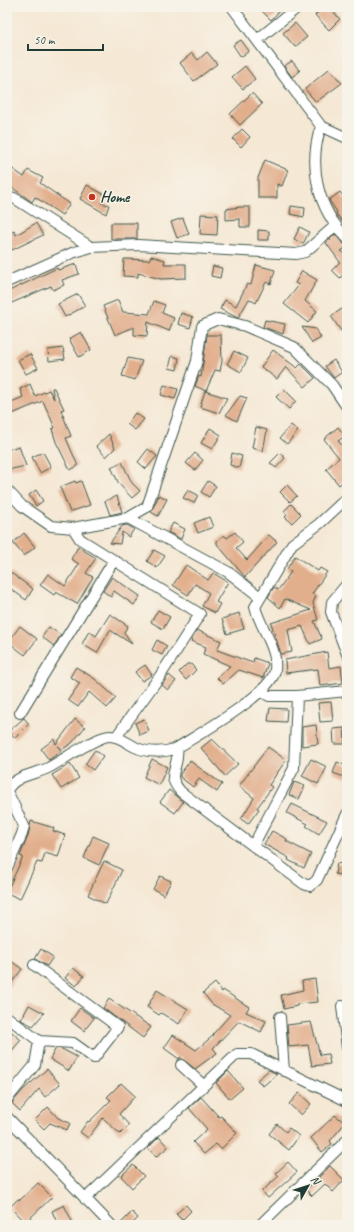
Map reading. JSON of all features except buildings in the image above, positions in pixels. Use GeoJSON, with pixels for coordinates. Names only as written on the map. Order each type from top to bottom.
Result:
{"type":"FeatureCollection","features":[{"type":"Feature","properties":{"kind":"street"},"geometry":{"type":"LineString","coordinates":[[232,7],[321,126],[346,135]]}},
{"type":"Feature","properties":{"kind":"street"},"geometry":{"type":"LineString","coordinates":[[257,40],[298,7]]}},
{"type":"Feature","properties":{"kind":"street"},"geometry":{"type":"LineString","coordinates":[[321,126],[317,139],[315,164],[319,191],[325,209],[335,226],[347,238]]}},
{"type":"Feature","properties":{"kind":"street"},"geometry":{"type":"LineString","coordinates":[[7,196],[14,198],[91,248]]}},
{"type":"Feature","properties":{"kind":"street"},"geometry":{"type":"LineString","coordinates":[[7,282],[72,253],[91,248],[138,245],[296,254],[305,252],[335,226]]}},
{"type":"Feature","properties":{"kind":"street"},"geometry":{"type":"LineString","coordinates":[[7,490],[22,506],[51,526],[73,528],[128,518],[147,507],[197,361],[202,326],[218,319],[245,326],[294,347],[332,385],[347,407]]}},
{"type":"Feature","properties":{"kind":"street"},"geometry":{"type":"LineString","coordinates":[[7,868],[24,826],[7,792],[9,786],[24,776],[47,769],[103,736],[116,737],[136,748],[147,750],[168,751],[177,748],[249,702],[261,691],[274,674],[274,656],[255,607],[292,544],[319,524],[347,498]]}},
{"type":"Feature","properties":{"kind":"street"},"geometry":{"type":"LineString","coordinates":[[128,518],[228,572],[260,597]]}},
{"type":"Feature","properties":{"kind":"street"},"geometry":{"type":"LineString","coordinates":[[73,528],[80,539],[200,614],[160,676],[116,737]]}},
{"type":"Feature","properties":{"kind":"street"},"geometry":{"type":"LineString","coordinates":[[20,713],[114,560]]}},
{"type":"Feature","properties":{"kind":"street"},"geometry":{"type":"LineString","coordinates":[[347,584],[332,602],[331,612],[347,654]]}},
{"type":"Feature","properties":{"kind":"street"},"geometry":{"type":"LineString","coordinates":[[261,691],[269,696],[297,696],[347,691]]}},
{"type":"Feature","properties":{"kind":"street"},"geometry":{"type":"LineString","coordinates":[[253,846],[294,768],[297,696]]}},
{"type":"Feature","properties":{"kind":"street"},"geometry":{"type":"LineString","coordinates":[[177,748],[178,758],[172,778],[173,784],[181,792],[304,884],[310,886],[317,880],[347,814]]}},
{"type":"Feature","properties":{"kind":"street"},"geometry":{"type":"LineString","coordinates":[[7,1017],[39,1041],[73,1043],[94,1058],[118,1027],[34,964]]}},
{"type":"Feature","properties":{"kind":"street"},"geometry":{"type":"LineString","coordinates":[[342,1006],[347,1048]]}},
{"type":"Feature","properties":{"kind":"street"},"geometry":{"type":"LineString","coordinates":[[280,1017],[284,1071]]}},
{"type":"Feature","properties":{"kind":"street"},"geometry":{"type":"LineString","coordinates":[[7,1099],[35,1065],[39,1041]]}},
{"type":"Feature","properties":{"kind":"street"},"geometry":{"type":"LineString","coordinates":[[85,1199],[237,1054],[251,1054],[347,1101]]}},
{"type":"Feature","properties":{"kind":"street"},"geometry":{"type":"LineString","coordinates":[[181,1065],[203,1085]]}},
{"type":"Feature","properties":{"kind":"street"},"geometry":{"type":"LineString","coordinates":[[7,1117],[111,1225]]}},
{"type":"Feature","properties":{"kind":"street"},"geometry":{"type":"LineString","coordinates":[[260,1225],[347,1140]]}},
{"type":"Feature","properties":{"kind":"place","name":"Home"},"geometry":{"type":"Point","coordinates":[92,197]}}]}
